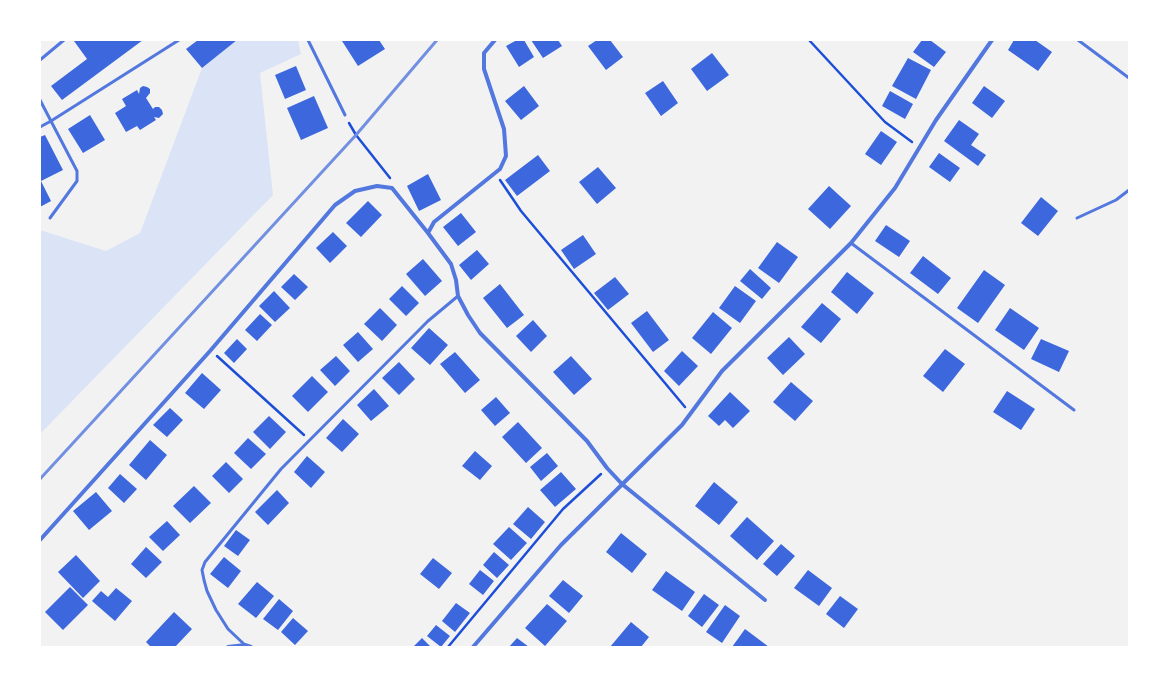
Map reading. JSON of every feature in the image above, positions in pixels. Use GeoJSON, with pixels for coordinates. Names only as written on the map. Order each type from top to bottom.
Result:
{"type":"FeatureCollection","features":[{"type":"Feature","properties":{"kind":"street"},"geometry":{"type":"LineString","coordinates":[[428,233],[434,222],[500,169],[506,156],[504,129],[484,69],[484,53],[495,40]]}},
{"type":"Feature","properties":{"kind":"street"},"geometry":{"type":"LineString","coordinates":[[473,647],[561,545],[682,425],[722,371],[851,243],[895,188],[936,120],[992,40]]}},
{"type":"Feature","properties":{"kind":"street"},"geometry":{"type":"LineString","coordinates":[[40,540],[210,351],[335,205],[355,191],[377,186],[392,188],[451,264],[456,280],[458,296],[480,333],[587,441],[607,468],[622,484],[765,600]]}},
{"type":"Feature","properties":{"kind":"street"},"geometry":{"type":"LineString","coordinates":[[228,647],[246,645],[251,647]]}},
{"type":"Feature","properties":{"kind":"lane"},"geometry":{"type":"LineString","coordinates":[[40,60],[64,40]]}},
{"type":"Feature","properties":{"kind":"lane"},"geometry":{"type":"LineString","coordinates":[[40,127],[179,40]]}},
{"type":"Feature","properties":{"kind":"lane"},"geometry":{"type":"LineString","coordinates":[[308,40],[345,115]]}},
{"type":"Feature","properties":{"kind":"lane"},"geometry":{"type":"LineString","coordinates":[[1078,40],[1129,78]]}},
{"type":"Feature","properties":{"kind":"lane"},"geometry":{"type":"LineString","coordinates":[[40,100],[77,171],[77,181],[50,218]]}},
{"type":"Feature","properties":{"kind":"lane"},"geometry":{"type":"LineString","coordinates":[[1077,218],[1116,200],[1129,190]]}},
{"type":"Feature","properties":{"kind":"lane"},"geometry":{"type":"LineString","coordinates":[[851,243],[1074,410]]}},
{"type":"Feature","properties":{"kind":"lane"},"geometry":{"type":"LineString","coordinates":[[246,645],[228,629],[213,604],[207,591],[202,570],[205,562],[282,469],[428,320],[458,296]]}},
{"type":"Feature","properties":{"kind":"path"},"geometry":{"type":"LineString","coordinates":[[809,40],[885,122],[919,148]]}},
{"type":"Feature","properties":{"kind":"path"},"geometry":{"type":"LineString","coordinates":[[345,115],[356,135],[390,179],[392,188]]}},
{"type":"Feature","properties":{"kind":"path"},"geometry":{"type":"LineString","coordinates":[[495,173],[521,211],[690,414]]}},
{"type":"Feature","properties":{"kind":"path"},"geometry":{"type":"LineString","coordinates":[[210,351],[310,440]]}},
{"type":"Feature","properties":{"kind":"path"},"geometry":{"type":"LineString","coordinates":[[448,647],[563,509],[607,468]]}},
{"type":"Feature","properties":{"kind":"shaded area"},"geometry":{"type":"Polygon","coordinates":[[[237,40],[298,40],[301,54],[260,73],[273,195],[40,434],[40,230],[106,251],[140,233],[202,68],[237,40]]]}},
{"type":"Feature","properties":{"kind":"building"},"geometry":{"type":"Polygon","coordinates":[[[143,40],[62,100],[51,86],[87,59],[74,41],[143,40]]]}},
{"type":"Feature","properties":{"kind":"building"},"geometry":{"type":"Polygon","coordinates":[[[198,40],[237,40],[202,68],[186,49],[198,40]]]}},
{"type":"Feature","properties":{"kind":"building"},"geometry":{"type":"Polygon","coordinates":[[[379,40],[385,49],[358,66],[342,41],[379,40]]]}},
{"type":"Feature","properties":{"kind":"building"},"geometry":{"type":"Polygon","coordinates":[[[517,40],[524,40],[534,57],[519,67],[506,46],[517,40]]]}},
{"type":"Feature","properties":{"kind":"building"},"geometry":{"type":"Polygon","coordinates":[[[531,40],[558,40],[562,46],[543,58],[531,40]]]}},
{"type":"Feature","properties":{"kind":"building"},"geometry":{"type":"Polygon","coordinates":[[[597,40],[610,40],[623,57],[606,70],[588,46],[597,40]]]}},
{"type":"Feature","properties":{"kind":"building"},"geometry":{"type":"Polygon","coordinates":[[[922,40],[930,40],[946,52],[934,67],[913,52],[922,40]]]}},
{"type":"Feature","properties":{"kind":"building"},"geometry":{"type":"Polygon","coordinates":[[[1014,40],[1035,40],[1052,52],[1038,71],[1008,50],[1014,40]]]}},
{"type":"Feature","properties":{"kind":"building"},"geometry":{"type":"Polygon","coordinates":[[[712,53],[729,75],[707,91],[691,69],[712,53]]]}},
{"type":"Feature","properties":{"kind":"building"},"geometry":{"type":"Polygon","coordinates":[[[908,58],[931,70],[916,99],[892,86],[908,58]]]}},
{"type":"Feature","properties":{"kind":"building"},"geometry":{"type":"Polygon","coordinates":[[[296,66],[306,90],[285,99],[275,75],[296,66]]]}},
{"type":"Feature","properties":{"kind":"building"},"geometry":{"type":"Polygon","coordinates":[[[663,81],[678,103],[661,116],[645,93],[663,81]]]}},
{"type":"Feature","properties":{"kind":"building"},"geometry":{"type":"Polygon","coordinates":[[[143,86],[150,89],[150,93],[146,98],[153,109],[155,107],[159,107],[163,114],[159,118],[154,117],[156,120],[140,130],[137,126],[126,132],[115,113],[126,106],[122,99],[137,90],[139,94],[140,88],[143,86]]]}},
{"type":"Feature","properties":{"kind":"building"},"geometry":{"type":"Polygon","coordinates":[[[524,86],[539,106],[521,120],[505,101],[524,86]]]}},
{"type":"Feature","properties":{"kind":"building"},"geometry":{"type":"Polygon","coordinates":[[[984,86],[1005,101],[992,118],[972,103],[984,86]]]}},
{"type":"Feature","properties":{"kind":"building"},"geometry":{"type":"Polygon","coordinates":[[[890,91],[913,104],[905,119],[882,106],[890,91]]]}},
{"type":"Feature","properties":{"kind":"building"},"geometry":{"type":"Polygon","coordinates":[[[314,96],[328,128],[301,140],[287,108],[314,96]]]}},
{"type":"Feature","properties":{"kind":"building"},"geometry":{"type":"Polygon","coordinates":[[[90,115],[105,140],[83,153],[68,129],[90,115]]]}},
{"type":"Feature","properties":{"kind":"building"},"geometry":{"type":"Polygon","coordinates":[[[959,120],[979,134],[971,145],[986,155],[978,166],[944,141],[959,120]]]}},
{"type":"Feature","properties":{"kind":"building"},"geometry":{"type":"Polygon","coordinates":[[[881,131],[897,142],[881,165],[865,154],[881,131]]]}},
{"type":"Feature","properties":{"kind":"building"},"geometry":{"type":"Polygon","coordinates":[[[45,135],[63,170],[41,181],[51,201],[40,207],[40,137],[45,135]]]}},
{"type":"Feature","properties":{"kind":"building"},"geometry":{"type":"Polygon","coordinates":[[[939,153],[960,168],[950,182],[929,167],[939,153]]]}},
{"type":"Feature","properties":{"kind":"building"},"geometry":{"type":"Polygon","coordinates":[[[538,155],[550,171],[517,196],[505,180],[538,155]]]}},
{"type":"Feature","properties":{"kind":"building"},"geometry":{"type":"Polygon","coordinates":[[[598,167],[616,188],[597,204],[579,182],[598,167]]]}},
{"type":"Feature","properties":{"kind":"building"},"geometry":{"type":"Polygon","coordinates":[[[428,174],[441,200],[419,211],[407,186],[428,174]]]}},
{"type":"Feature","properties":{"kind":"building"},"geometry":{"type":"Polygon","coordinates":[[[829,186],[851,206],[830,229],[808,209],[829,186]]]}},
{"type":"Feature","properties":{"kind":"building"},"geometry":{"type":"Polygon","coordinates":[[[1041,197],[1058,211],[1038,236],[1021,223],[1041,197]]]}},
{"type":"Feature","properties":{"kind":"building"},"geometry":{"type":"Polygon","coordinates":[[[368,201],[382,215],[361,237],[346,223],[368,201]]]}},
{"type":"Feature","properties":{"kind":"building"},"geometry":{"type":"Polygon","coordinates":[[[461,213],[476,232],[458,246],[443,227],[461,213]]]}},
{"type":"Feature","properties":{"kind":"building"},"geometry":{"type":"Polygon","coordinates":[[[886,225],[910,241],[899,257],[875,241],[886,225]]]}},
{"type":"Feature","properties":{"kind":"building"},"geometry":{"type":"Polygon","coordinates":[[[333,232],[347,246],[330,263],[316,248],[333,232]]]}},
{"type":"Feature","properties":{"kind":"building"},"geometry":{"type":"Polygon","coordinates":[[[583,235],[596,254],[574,269],[561,250],[583,235]]]}},
{"type":"Feature","properties":{"kind":"building"},"geometry":{"type":"Polygon","coordinates":[[[777,242],[798,257],[779,283],[758,268],[777,242]]]}},
{"type":"Feature","properties":{"kind":"building"},"geometry":{"type":"Polygon","coordinates":[[[477,250],[489,264],[471,280],[459,265],[477,250]]]}},
{"type":"Feature","properties":{"kind":"building"},"geometry":{"type":"Polygon","coordinates":[[[923,256],[951,278],[938,294],[910,273],[923,256]]]}},
{"type":"Feature","properties":{"kind":"building"},"geometry":{"type":"Polygon","coordinates":[[[423,259],[442,281],[425,296],[406,274],[423,259]]]}},
{"type":"Feature","properties":{"kind":"building"},"geometry":{"type":"Polygon","coordinates":[[[750,269],[771,288],[762,299],[740,281],[750,269]]]}},
{"type":"Feature","properties":{"kind":"building"},"geometry":{"type":"Polygon","coordinates":[[[984,270],[1005,285],[978,323],[957,308],[984,270]]]}},
{"type":"Feature","properties":{"kind":"building"},"geometry":{"type":"Polygon","coordinates":[[[847,272],[874,293],[857,314],[831,292],[847,272]]]}},
{"type":"Feature","properties":{"kind":"building"},"geometry":{"type":"Polygon","coordinates":[[[294,274],[308,287],[295,300],[281,287],[294,274]]]}},
{"type":"Feature","properties":{"kind":"building"},"geometry":{"type":"Polygon","coordinates":[[[615,277],[629,294],[608,310],[594,293],[615,277]]]}},
{"type":"Feature","properties":{"kind":"building"},"geometry":{"type":"Polygon","coordinates":[[[500,284],[524,315],[507,328],[483,298],[500,284]]]}},
{"type":"Feature","properties":{"kind":"building"},"geometry":{"type":"Polygon","coordinates":[[[402,286],[419,303],[406,316],[389,299],[402,286]]]}},
{"type":"Feature","properties":{"kind":"building"},"geometry":{"type":"Polygon","coordinates":[[[735,286],[756,301],[740,323],[719,308],[735,286]]]}},
{"type":"Feature","properties":{"kind":"building"},"geometry":{"type":"Polygon","coordinates":[[[274,291],[290,308],[275,322],[259,306],[274,291]]]}},
{"type":"Feature","properties":{"kind":"building"},"geometry":{"type":"Polygon","coordinates":[[[822,303],[841,319],[821,343],[801,327],[822,303]]]}},
{"type":"Feature","properties":{"kind":"building"},"geometry":{"type":"Polygon","coordinates":[[[380,308],[397,325],[382,341],[364,324],[380,308]]]}},
{"type":"Feature","properties":{"kind":"building"},"geometry":{"type":"Polygon","coordinates":[[[1010,308],[1039,328],[1024,350],[995,330],[1010,308]]]}},
{"type":"Feature","properties":{"kind":"building"},"geometry":{"type":"Polygon","coordinates":[[[647,311],[669,340],[653,352],[631,323],[647,311]]]}},
{"type":"Feature","properties":{"kind":"building"},"geometry":{"type":"Polygon","coordinates":[[[713,312],[732,328],[711,354],[692,338],[713,312]]]}},
{"type":"Feature","properties":{"kind":"building"},"geometry":{"type":"Polygon","coordinates":[[[260,314],[272,325],[257,341],[245,330],[260,314]]]}},
{"type":"Feature","properties":{"kind":"building"},"geometry":{"type":"Polygon","coordinates":[[[533,320],[547,336],[531,352],[516,336],[533,320]]]}},
{"type":"Feature","properties":{"kind":"building"},"geometry":{"type":"Polygon","coordinates":[[[429,328],[448,345],[430,365],[411,348],[429,328]]]}},
{"type":"Feature","properties":{"kind":"building"},"geometry":{"type":"Polygon","coordinates":[[[358,332],[373,349],[358,362],[343,345],[358,332]]]}},
{"type":"Feature","properties":{"kind":"building"},"geometry":{"type":"Polygon","coordinates":[[[789,337],[805,354],[783,375],[767,358],[789,337]]]}},
{"type":"Feature","properties":{"kind":"building"},"geometry":{"type":"Polygon","coordinates":[[[237,339],[247,349],[234,363],[224,353],[237,339]]]}},
{"type":"Feature","properties":{"kind":"building"},"geometry":{"type":"Polygon","coordinates":[[[1041,339],[1069,351],[1059,372],[1031,359],[1041,339]]]}},
{"type":"Feature","properties":{"kind":"building"},"geometry":{"type":"Polygon","coordinates":[[[945,349],[965,364],[943,392],[923,376],[945,349]]]}},
{"type":"Feature","properties":{"kind":"building"},"geometry":{"type":"Polygon","coordinates":[[[682,351],[698,366],[679,386],[664,371],[682,351]]]}},
{"type":"Feature","properties":{"kind":"building"},"geometry":{"type":"Polygon","coordinates":[[[455,352],[480,380],[465,393],[440,364],[455,352]]]}},
{"type":"Feature","properties":{"kind":"building"},"geometry":{"type":"Polygon","coordinates":[[[336,356],[350,371],[335,386],[320,370],[336,356]]]}},
{"type":"Feature","properties":{"kind":"building"},"geometry":{"type":"Polygon","coordinates":[[[571,356],[592,379],[574,395],[553,372],[571,356]]]}},
{"type":"Feature","properties":{"kind":"building"},"geometry":{"type":"Polygon","coordinates":[[[399,362],[415,379],[399,395],[382,378],[399,362]]]}},
{"type":"Feature","properties":{"kind":"building"},"geometry":{"type":"Polygon","coordinates":[[[202,373],[221,390],[204,409],[185,393],[202,373]]]}},
{"type":"Feature","properties":{"kind":"building"},"geometry":{"type":"Polygon","coordinates":[[[312,376],[328,392],[308,412],[292,396],[312,376]]]}},
{"type":"Feature","properties":{"kind":"building"},"geometry":{"type":"Polygon","coordinates":[[[791,382],[813,401],[795,421],[773,402],[791,382]]]}},
{"type":"Feature","properties":{"kind":"building"},"geometry":{"type":"Polygon","coordinates":[[[374,389],[389,406],[371,421],[357,405],[374,389]]]}},
{"type":"Feature","properties":{"kind":"building"},"geometry":{"type":"Polygon","coordinates":[[[1007,391],[1035,409],[1021,430],[993,412],[1007,391]]]}},
{"type":"Feature","properties":{"kind":"building"},"geometry":{"type":"Polygon","coordinates":[[[730,392],[750,411],[733,428],[725,420],[719,426],[708,416],[730,392]]]}},
{"type":"Feature","properties":{"kind":"building"},"geometry":{"type":"Polygon","coordinates":[[[496,397],[510,413],[495,426],[481,410],[496,397]]]}},
{"type":"Feature","properties":{"kind":"building"},"geometry":{"type":"Polygon","coordinates":[[[170,408],[183,420],[167,437],[153,425],[170,408]]]}},
{"type":"Feature","properties":{"kind":"building"},"geometry":{"type":"Polygon","coordinates":[[[269,416],[286,432],[270,449],[253,432],[269,416]]]}},
{"type":"Feature","properties":{"kind":"building"},"geometry":{"type":"Polygon","coordinates":[[[343,419],[359,434],[342,452],[326,438],[343,419]]]}},
{"type":"Feature","properties":{"kind":"building"},"geometry":{"type":"Polygon","coordinates":[[[518,422],[542,448],[526,463],[502,437],[518,422]]]}},
{"type":"Feature","properties":{"kind":"building"},"geometry":{"type":"Polygon","coordinates":[[[248,438],[266,454],[251,469],[234,453],[248,438]]]}},
{"type":"Feature","properties":{"kind":"building"},"geometry":{"type":"Polygon","coordinates":[[[150,440],[167,455],[146,480],[129,465],[150,440]]]}},
{"type":"Feature","properties":{"kind":"building"},"geometry":{"type":"Polygon","coordinates":[[[475,451],[492,466],[480,480],[462,466],[475,451]]]}},
{"type":"Feature","properties":{"kind":"building"},"geometry":{"type":"Polygon","coordinates":[[[547,453],[558,466],[541,481],[530,467],[547,453]]]}},
{"type":"Feature","properties":{"kind":"building"},"geometry":{"type":"Polygon","coordinates":[[[307,456],[325,472],[311,488],[294,472],[307,456]]]}},
{"type":"Feature","properties":{"kind":"building"},"geometry":{"type":"Polygon","coordinates":[[[226,462],[243,479],[229,493],[212,476],[226,462]]]}},
{"type":"Feature","properties":{"kind":"building"},"geometry":{"type":"Polygon","coordinates":[[[561,472],[576,489],[555,507],[540,490],[561,472]]]}},
{"type":"Feature","properties":{"kind":"building"},"geometry":{"type":"Polygon","coordinates":[[[120,474],[137,489],[124,503],[108,488],[120,474]]]}},
{"type":"Feature","properties":{"kind":"building"},"geometry":{"type":"Polygon","coordinates":[[[714,482],[738,502],[719,525],[695,506],[714,482]]]}},
{"type":"Feature","properties":{"kind":"building"},"geometry":{"type":"Polygon","coordinates":[[[194,486],[211,503],[190,523],[173,506],[194,486]]]}},
{"type":"Feature","properties":{"kind":"building"},"geometry":{"type":"Polygon","coordinates":[[[277,490],[289,503],[268,525],[255,512],[277,490]]]}},
{"type":"Feature","properties":{"kind":"building"},"geometry":{"type":"Polygon","coordinates":[[[96,492],[112,511],[89,530],[73,511],[96,492]]]}},
{"type":"Feature","properties":{"kind":"building"},"geometry":{"type":"Polygon","coordinates":[[[528,507],[545,522],[531,539],[513,524],[528,507]]]}},
{"type":"Feature","properties":{"kind":"building"},"geometry":{"type":"Polygon","coordinates":[[[747,517],[774,541],[757,560],[730,536],[747,517]]]}},
{"type":"Feature","properties":{"kind":"building"},"geometry":{"type":"Polygon","coordinates":[[[167,521],[180,535],[163,551],[149,537],[167,521]]]}},
{"type":"Feature","properties":{"kind":"building"},"geometry":{"type":"Polygon","coordinates":[[[509,527],[527,543],[511,560],[493,544],[509,527]]]}},
{"type":"Feature","properties":{"kind":"building"},"geometry":{"type":"Polygon","coordinates":[[[236,530],[250,540],[238,556],[224,546],[236,530]]]}},
{"type":"Feature","properties":{"kind":"building"},"geometry":{"type":"Polygon","coordinates":[[[621,533],[647,554],[632,573],[606,552],[621,533]]]}},
{"type":"Feature","properties":{"kind":"building"},"geometry":{"type":"Polygon","coordinates":[[[781,544],[795,556],[777,576],[763,564],[781,544]]]}},
{"type":"Feature","properties":{"kind":"building"},"geometry":{"type":"Polygon","coordinates":[[[146,547],[162,562],[146,578],[131,564],[146,547]]]}},
{"type":"Feature","properties":{"kind":"building"},"geometry":{"type":"Polygon","coordinates":[[[494,552],[509,565],[497,578],[483,565],[494,552]]]}},
{"type":"Feature","properties":{"kind":"building"},"geometry":{"type":"Polygon","coordinates":[[[76,555],[100,581],[83,598],[58,572],[76,555]]]}},
{"type":"Feature","properties":{"kind":"building"},"geometry":{"type":"Polygon","coordinates":[[[224,557],[241,571],[228,588],[210,574],[224,557]]]}},
{"type":"Feature","properties":{"kind":"building"},"geometry":{"type":"Polygon","coordinates":[[[433,558],[452,573],[439,589],[420,574],[433,558]]]}},
{"type":"Feature","properties":{"kind":"building"},"geometry":{"type":"Polygon","coordinates":[[[480,570],[494,581],[483,595],[469,584],[480,570]]]}},
{"type":"Feature","properties":{"kind":"building"},"geometry":{"type":"Polygon","coordinates":[[[808,570],[832,588],[819,606],[794,588],[808,570]]]}},
{"type":"Feature","properties":{"kind":"building"},"geometry":{"type":"Polygon","coordinates":[[[666,571],[695,592],[682,611],[652,590],[666,571]]]}},
{"type":"Feature","properties":{"kind":"building"},"geometry":{"type":"Polygon","coordinates":[[[563,580],[583,596],[569,613],[549,596],[563,580]]]}},
{"type":"Feature","properties":{"kind":"building"},"geometry":{"type":"Polygon","coordinates":[[[257,582],[274,596],[256,618],[238,604],[257,582]]]}},
{"type":"Feature","properties":{"kind":"building"},"geometry":{"type":"Polygon","coordinates":[[[70,587],[88,605],[63,630],[45,612],[70,587]]]}},
{"type":"Feature","properties":{"kind":"building"},"geometry":{"type":"Polygon","coordinates":[[[116,588],[132,601],[115,621],[92,601],[101,591],[108,597],[116,588]]]}},
{"type":"Feature","properties":{"kind":"building"},"geometry":{"type":"Polygon","coordinates":[[[704,594],[719,605],[702,627],[688,616],[704,594]]]}},
{"type":"Feature","properties":{"kind":"building"},"geometry":{"type":"Polygon","coordinates":[[[840,596],[858,609],[844,628],[826,614],[840,596]]]}},
{"type":"Feature","properties":{"kind":"building"},"geometry":{"type":"Polygon","coordinates":[[[279,599],[293,611],[278,630],[263,619],[279,599]]]}},
{"type":"Feature","properties":{"kind":"building"},"geometry":{"type":"Polygon","coordinates":[[[456,603],[470,613],[455,632],[442,621],[456,603]]]}},
{"type":"Feature","properties":{"kind":"building"},"geometry":{"type":"Polygon","coordinates":[[[547,604],[567,621],[545,646],[525,628],[547,604]]]}},
{"type":"Feature","properties":{"kind":"building"},"geometry":{"type":"Polygon","coordinates":[[[725,605],[740,616],[722,643],[706,632],[725,605]]]}},
{"type":"Feature","properties":{"kind":"building"},"geometry":{"type":"Polygon","coordinates":[[[174,612],[192,629],[175,647],[151,647],[146,642],[174,612]]]}},
{"type":"Feature","properties":{"kind":"building"},"geometry":{"type":"Polygon","coordinates":[[[293,618],[308,631],[295,645],[281,632],[293,618]]]}},
{"type":"Feature","properties":{"kind":"building"},"geometry":{"type":"Polygon","coordinates":[[[631,622],[649,637],[641,647],[610,647],[631,622]]]}},
{"type":"Feature","properties":{"kind":"building"},"geometry":{"type":"Polygon","coordinates":[[[436,625],[450,636],[441,647],[427,636],[436,625]]]}},
{"type":"Feature","properties":{"kind":"building"},"geometry":{"type":"Polygon","coordinates":[[[745,629],[769,647],[732,647],[745,629]]]}},
{"type":"Feature","properties":{"kind":"building"},"geometry":{"type":"Polygon","coordinates":[[[422,638],[431,647],[413,647],[422,638]]]}},
{"type":"Feature","properties":{"kind":"building"},"geometry":{"type":"Polygon","coordinates":[[[517,638],[529,647],[509,647],[517,638]]]}},
{"type":"Feature","properties":{"kind":"railway"},"geometry":{"type":"LineString","coordinates":[[40,479],[356,135],[437,40]]}}]}
